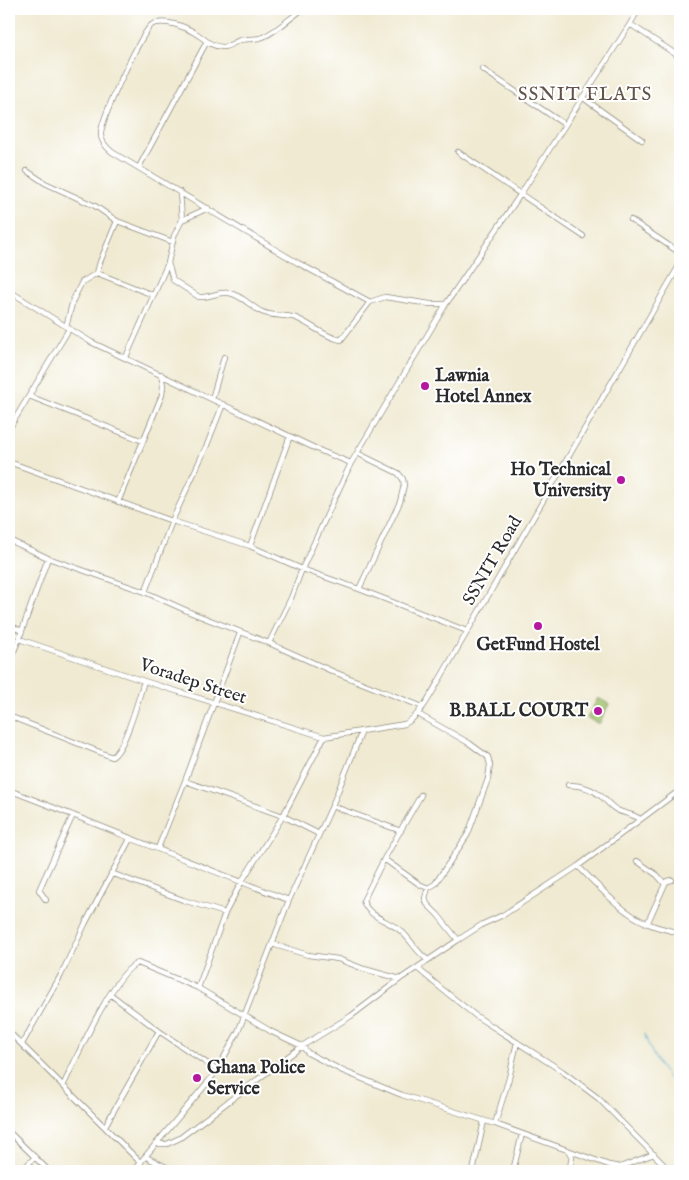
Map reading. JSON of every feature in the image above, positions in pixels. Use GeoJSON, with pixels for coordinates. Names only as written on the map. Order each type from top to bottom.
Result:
{"type":"FeatureCollection","features":[{"type":"Feature","properties":{"kind":"street"},"geometry":{"type":"LineString","coordinates":[[303,9],[261,38],[242,40],[223,47],[206,43],[197,34],[180,26],[165,23],[150,25],[116,88],[101,133],[102,141],[112,152],[298,262],[370,302]]}},
{"type":"Feature","properties":{"kind":"street"},"geometry":{"type":"LineString","coordinates":[[385,14],[393,9]]}},
{"type":"Feature","properties":{"kind":"street"},"geometry":{"type":"LineString","coordinates":[[269,643],[292,598],[302,569],[351,463],[446,304],[520,195],[564,124],[640,9]]}},
{"type":"Feature","properties":{"kind":"street"},"geometry":{"type":"LineString","coordinates":[[630,24],[680,57]]}},
{"type":"Feature","properties":{"kind":"street"},"geometry":{"type":"LineString","coordinates":[[139,167],[206,43]]}},
{"type":"Feature","properties":{"kind":"street"},"geometry":{"type":"LineString","coordinates":[[482,69],[564,124]]}},
{"type":"Feature","properties":{"kind":"street"},"geometry":{"type":"LineString","coordinates":[[582,97],[642,140]]}},
{"type":"Feature","properties":{"kind":"street"},"geometry":{"type":"LineString","coordinates":[[458,152],[583,236]]}},
{"type":"Feature","properties":{"kind":"street"},"geometry":{"type":"LineString","coordinates":[[27,172],[45,183],[95,206],[117,221],[173,242]]}},
{"type":"Feature","properties":{"kind":"street"},"geometry":{"type":"LineString","coordinates":[[126,357],[168,263],[173,242],[182,220],[180,192]]}},
{"type":"Feature","properties":{"kind":"street"},"geometry":{"type":"LineString","coordinates":[[182,220],[208,208]]}},
{"type":"Feature","properties":{"kind":"street"},"geometry":{"type":"LineString","coordinates":[[631,220],[680,253]]}},
{"type":"Feature","properties":{"kind":"street"},"geometry":{"type":"LineString","coordinates":[[9,430],[67,328],[73,300],[82,282],[97,273],[117,221]]}},
{"type":"Feature","properties":{"kind":"street"},"geometry":{"type":"LineString","coordinates":[[168,263],[174,280],[199,297],[218,292],[231,293],[261,312],[297,318],[340,340],[370,302],[385,297],[430,304],[446,304]]}},
{"type":"Feature","properties":{"kind":"street","name":"SSNIT Road"},"geometry":{"type":"LineString","coordinates":[[362,731],[405,724],[412,720],[423,707],[680,264]]}},
{"type":"Feature","properties":{"kind":"street"},"geometry":{"type":"LineString","coordinates":[[97,273],[153,295]]}},
{"type":"Feature","properties":{"kind":"street"},"geometry":{"type":"LineString","coordinates":[[9,291],[91,342],[351,463]]}},
{"type":"Feature","properties":{"kind":"street"},"geometry":{"type":"LineString","coordinates":[[212,399],[224,357]]}},
{"type":"Feature","properties":{"kind":"street"},"geometry":{"type":"LineString","coordinates":[[118,502],[162,395],[164,386],[161,374]]}},
{"type":"Feature","properties":{"kind":"street"},"geometry":{"type":"LineString","coordinates":[[29,396],[143,441]]}},
{"type":"Feature","properties":{"kind":"street"},"geometry":{"type":"LineString","coordinates":[[144,592],[172,521],[207,445],[223,404]]}},
{"type":"Feature","properties":{"kind":"street"},"geometry":{"type":"LineString","coordinates":[[250,546],[290,436]]}},
{"type":"Feature","properties":{"kind":"street"},"geometry":{"type":"LineString","coordinates":[[357,453],[398,473],[403,479],[404,485],[400,502],[359,589]]}},
{"type":"Feature","properties":{"kind":"street"},"geometry":{"type":"LineString","coordinates":[[9,462],[172,521],[250,546],[302,569],[359,589],[467,632]]}},
{"type":"Feature","properties":{"kind":"street"},"geometry":{"type":"LineString","coordinates":[[9,540],[48,558],[144,592],[240,633],[269,643],[334,672],[423,707]]}},
{"type":"Feature","properties":{"kind":"street"},"geometry":{"type":"LineString","coordinates":[[9,663],[48,558]]}},
{"type":"Feature","properties":{"kind":"street"},"geometry":{"type":"LineString","coordinates":[[9,625],[22,630]]}},
{"type":"Feature","properties":{"kind":"street"},"geometry":{"type":"LineString","coordinates":[[158,848],[240,633]]}},
{"type":"Feature","properties":{"kind":"street","name":"Voradep Street"},"geometry":{"type":"LineString","coordinates":[[19,639],[144,681],[324,737],[362,731]]}},
{"type":"Feature","properties":{"kind":"street"},"geometry":{"type":"LineString","coordinates":[[9,716],[112,757],[117,754],[123,742],[144,681]]}},
{"type":"Feature","properties":{"kind":"street"},"geometry":{"type":"LineString","coordinates":[[418,714],[469,743],[488,758],[490,765],[488,779],[468,834],[435,884],[428,888],[425,898],[427,904],[458,940]]}},
{"type":"Feature","properties":{"kind":"street"},"geometry":{"type":"LineString","coordinates":[[134,1171],[217,1070],[244,1016],[289,900],[332,806],[362,731]]}},
{"type":"Feature","properties":{"kind":"street"},"geometry":{"type":"LineString","coordinates":[[198,988],[225,914],[242,881],[283,816],[324,737]]}},
{"type":"Feature","properties":{"kind":"street"},"geometry":{"type":"LineString","coordinates":[[185,781],[283,816],[319,834]]}},
{"type":"Feature","properties":{"kind":"street"},"geometry":{"type":"LineString","coordinates":[[568,785],[584,786],[591,789],[602,796],[615,809],[640,819]]}},
{"type":"Feature","properties":{"kind":"street"},"geometry":{"type":"LineString","coordinates":[[9,790],[289,900]]}},
{"type":"Feature","properties":{"kind":"street"},"geometry":{"type":"LineString","coordinates":[[157,1144],[167,1144],[180,1138],[302,1046],[351,1016],[400,979],[458,940],[483,924],[503,915],[578,866],[672,794],[680,792]]}},
{"type":"Feature","properties":{"kind":"street"},"geometry":{"type":"LineString","coordinates":[[421,795],[384,859],[364,901],[366,908],[375,916],[401,931],[421,955],[428,960]]}},
{"type":"Feature","properties":{"kind":"street"},"geometry":{"type":"LineString","coordinates":[[332,806],[401,831]]}},
{"type":"Feature","properties":{"kind":"street"},"geometry":{"type":"LineString","coordinates":[[46,900],[39,890],[73,815]]}},
{"type":"Feature","properties":{"kind":"street"},"geometry":{"type":"LineString","coordinates":[[22,1044],[61,975],[130,839]]}},
{"type":"Feature","properties":{"kind":"street"},"geometry":{"type":"LineString","coordinates":[[384,859],[428,888]]}},
{"type":"Feature","properties":{"kind":"street"},"geometry":{"type":"LineString","coordinates":[[637,861],[657,875],[665,884]]}},
{"type":"Feature","properties":{"kind":"street"},"geometry":{"type":"LineString","coordinates":[[578,866],[602,890],[630,913],[647,924],[680,933]]}},
{"type":"Feature","properties":{"kind":"street"},"geometry":{"type":"LineString","coordinates":[[112,872],[183,900],[225,914]]}},
{"type":"Feature","properties":{"kind":"street"},"geometry":{"type":"LineString","coordinates":[[647,924],[665,884],[667,881],[672,880]]}},
{"type":"Feature","properties":{"kind":"street"},"geometry":{"type":"LineString","coordinates":[[272,944],[308,955],[338,959],[364,970],[400,979]]}},
{"type":"Feature","properties":{"kind":"street"},"geometry":{"type":"LineString","coordinates":[[63,1086],[110,994],[123,974],[132,965],[138,963],[198,988],[272,1032],[302,1046],[308,1053],[349,1074],[402,1095],[495,1124],[568,1151],[620,1167],[654,1154]]}},
{"type":"Feature","properties":{"kind":"street"},"geometry":{"type":"LineString","coordinates":[[417,968],[476,1016],[598,1098],[670,1171]]}},
{"type":"Feature","properties":{"kind":"street"},"geometry":{"type":"LineString","coordinates":[[110,994],[217,1070]]}},
{"type":"Feature","properties":{"kind":"street"},"geometry":{"type":"LineString","coordinates":[[104,1126],[159,1030]]}},
{"type":"Feature","properties":{"kind":"street"},"geometry":{"type":"LineString","coordinates":[[9,1032],[41,1066],[141,1163]]}},
{"type":"Feature","properties":{"kind":"street"},"geometry":{"type":"LineString","coordinates":[[495,1124],[509,1078],[517,1042]]}},
{"type":"Feature","properties":{"kind":"street"},"geometry":{"type":"LineString","coordinates":[[472,1171],[484,1121]]}},
{"type":"Feature","properties":{"kind":"street"},"geometry":{"type":"LineString","coordinates":[[9,1132],[49,1171]]}},
{"type":"Feature","properties":{"kind":"street"},"geometry":{"type":"LineString","coordinates":[[513,1171],[522,1134]]}},
{"type":"Feature","properties":{"kind":"street"},"geometry":{"type":"LineString","coordinates":[[568,1151],[572,1157],[569,1171]]}},
{"type":"Feature","properties":{"kind":"street"},"geometry":{"type":"LineString","coordinates":[[21,1171],[35,1157]]}},
{"type":"Feature","properties":{"kind":"street"},"geometry":{"type":"LineString","coordinates":[[146,1157],[174,1171]]}},
{"type":"Feature","properties":{"kind":"green space","name":"B.BALL COURT"},"geometry":{"type":"Polygon","coordinates":[[[598,698],[609,704],[599,724],[587,718],[598,698]]]}},
{"type":"Feature","properties":{"kind":"waterway"},"geometry":{"type":"LineString","coordinates":[[644,1034],[658,1064],[667,1077],[680,1089]]}},
{"type":"Feature","properties":{"kind":"place","name":"Lawnia Hotel Annex"},"geometry":{"type":"Point","coordinates":[425,386]}},
{"type":"Feature","properties":{"kind":"place","name":"Ho Technical University"},"geometry":{"type":"Point","coordinates":[621,480]}},
{"type":"Feature","properties":{"kind":"place","name":"GetFund Hostel"},"geometry":{"type":"Point","coordinates":[538,626]}},
{"type":"Feature","properties":{"kind":"place","name":"B.BALL COURT"},"geometry":{"type":"Point","coordinates":[598,711]}},
{"type":"Feature","properties":{"kind":"place","name":"Ghana Police Service"},"geometry":{"type":"Point","coordinates":[197,1078]}},
{"type":"Feature","properties":{"kind":"district","name":"SSNIT FLATS"},"geometry":{"type":"Point","coordinates":[585,95]}}]}
